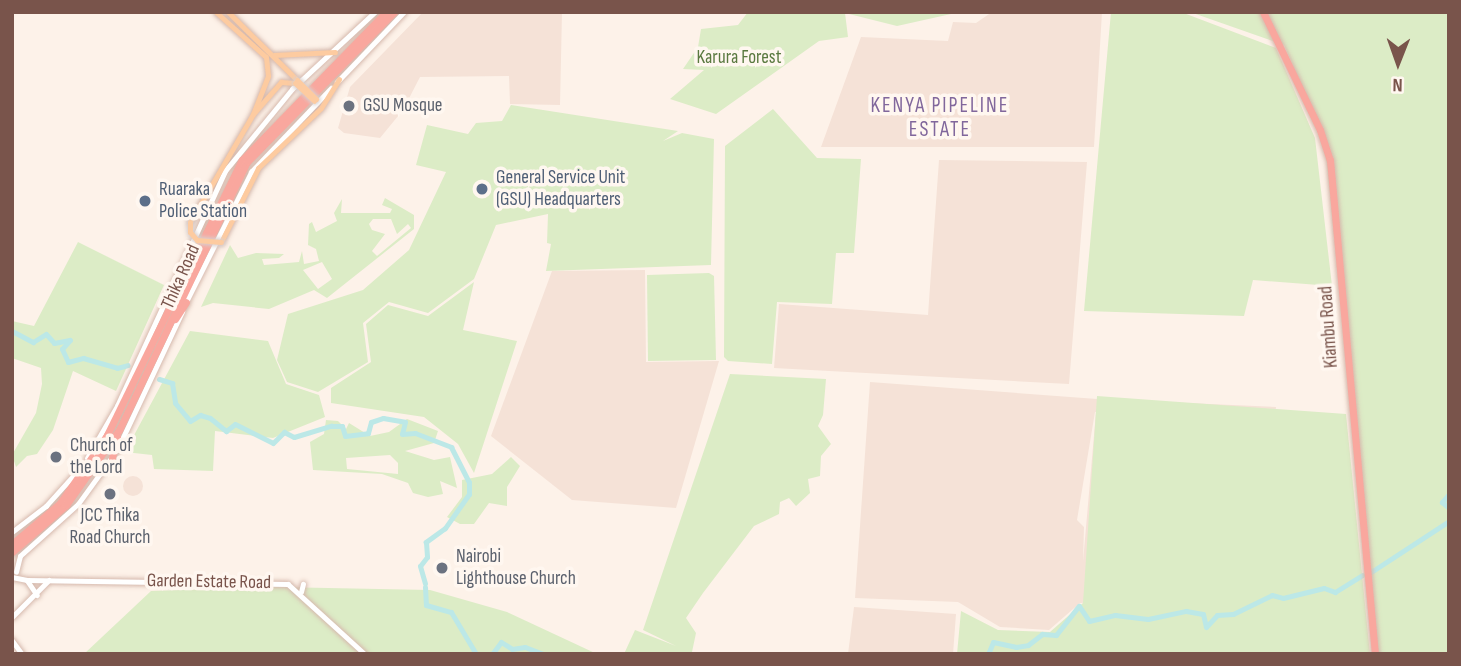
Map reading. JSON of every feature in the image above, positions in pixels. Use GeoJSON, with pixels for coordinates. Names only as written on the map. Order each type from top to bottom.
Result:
{"type":"FeatureCollection","features":[{"type":"Feature","properties":{"kind":"highway","name":"Thika Road"},"geometry":{"type":"LineString","coordinates":[[12,552],[66,505],[119,430],[161,331],[242,160],[338,54],[386,12]]}},
{"type":"Feature","properties":{"kind":"highway","name":"Thika Road"},"geometry":{"type":"LineString","coordinates":[[12,544],[60,503],[107,435],[247,162],[394,12]]}},
{"type":"Feature","properties":{"kind":"highway","name":"Kiambu Road"},"geometry":{"type":"LineString","coordinates":[[1263,12],[1321,130],[1329,160],[1375,654]]}},
{"type":"Feature","properties":{"kind":"highway"},"geometry":{"type":"LineString","coordinates":[[161,331],[186,302]]}},
{"type":"Feature","properties":{"kind":"highway"},"geometry":{"type":"LineString","coordinates":[[161,331],[164,304]]}},
{"type":"Feature","properties":{"kind":"highway"},"geometry":{"type":"LineString","coordinates":[[117,406],[127,393]]}},
{"type":"Feature","properties":{"kind":"highway"},"geometry":{"type":"LineString","coordinates":[[112,458],[119,430]]}},
{"type":"Feature","properties":{"kind":"main road"},"geometry":{"type":"LineString","coordinates":[[216,12],[266,57],[268,76],[253,114],[223,171],[190,222],[190,232],[197,240],[221,242],[250,180],[286,138],[315,114],[339,79]]}},
{"type":"Feature","properties":{"kind":"main road"},"geometry":{"type":"LineString","coordinates":[[228,12],[274,55],[294,81],[317,101]]}},
{"type":"Feature","properties":{"kind":"main road","name":"Thika Road"},"geometry":{"type":"LineString","coordinates":[[12,532],[23,526],[73,477],[117,406],[223,171],[292,89],[338,54],[375,12]]}},
{"type":"Feature","properties":{"kind":"main road","name":"Thika Road"},"geometry":{"type":"LineString","coordinates":[[15,573],[20,556],[78,504],[112,458],[251,172],[404,12]]}},
{"type":"Feature","properties":{"kind":"main road"},"geometry":{"type":"LineString","coordinates":[[274,55],[338,54]]}},
{"type":"Feature","properties":{"kind":"main road"},"geometry":{"type":"LineString","coordinates":[[253,114],[278,85],[294,81]]}},
{"type":"Feature","properties":{"kind":"main road"},"geometry":{"type":"LineString","coordinates":[[303,117],[315,114]]}},
{"type":"Feature","properties":{"kind":"main road"},"geometry":{"type":"LineString","coordinates":[[250,180],[251,172]]}},
{"type":"Feature","properties":{"kind":"main road"},"geometry":{"type":"LineString","coordinates":[[12,525],[23,526]]}},
{"type":"Feature","properties":{"kind":"main road"},"geometry":{"type":"LineString","coordinates":[[15,573],[27,580],[37,595]]}},
{"type":"Feature","properties":{"kind":"main road","name":"Garden Estate Road"},"geometry":{"type":"LineString","coordinates":[[27,580],[284,583],[301,593],[365,654]]}},
{"type":"Feature","properties":{"kind":"main road"},"geometry":{"type":"LineString","coordinates":[[12,617],[37,595],[49,580]]}},
{"type":"Feature","properties":{"kind":"main road"},"geometry":{"type":"LineString","coordinates":[[301,593],[303,584]]}},
{"type":"Feature","properties":{"kind":"main road"},"geometry":{"type":"LineString","coordinates":[[12,640],[22,654]]}},
{"type":"Feature","properties":{"kind":"shaded area"},"geometry":{"type":"Polygon","coordinates":[[[423,12],[562,12],[560,105],[510,104],[509,76],[420,77],[403,110],[380,138],[344,133],[338,128],[350,87],[423,12]]]}},
{"type":"Feature","properties":{"kind":"shaded area"},"geometry":{"type":"Polygon","coordinates":[[[992,12],[1102,12],[1094,147],[821,147],[861,37],[948,41],[953,22],[976,23],[992,12]]]}},
{"type":"Feature","properties":{"kind":"shaded area"},"geometry":{"type":"Polygon","coordinates":[[[939,160],[1087,162],[1069,384],[774,368],[779,304],[928,315],[939,160]]]}},
{"type":"Feature","properties":{"kind":"shaded area"},"geometry":{"type":"Polygon","coordinates":[[[645,270],[646,362],[719,361],[676,508],[572,500],[491,436],[552,271],[645,270]]]}},
{"type":"Feature","properties":{"kind":"shaded area"},"geometry":{"type":"Polygon","coordinates":[[[870,382],[1097,399],[1276,407],[1251,599],[1080,603],[1049,630],[1000,627],[958,602],[855,598],[870,382]],[[1096,412],[1077,520],[1084,527],[1083,562],[1096,412]]]}},
{"type":"Feature","properties":{"kind":"shaded area"},"geometry":{"type":"Polygon","coordinates":[[[129,476],[137,476],[143,486],[137,496],[129,496],[123,490],[123,482],[129,476]]]}},
{"type":"Feature","properties":{"kind":"shaded area"},"geometry":{"type":"Polygon","coordinates":[[[854,607],[956,614],[953,654],[848,654],[854,607]]]}},
{"type":"Feature","properties":{"kind":"green space","name":"Karura Forest"},"geometry":{"type":"Polygon","coordinates":[[[748,12],[960,12],[897,26],[845,13],[848,37],[819,41],[716,114],[670,99],[704,70],[683,69],[698,47],[701,29],[738,25],[748,12]]]}},
{"type":"Feature","properties":{"kind":"green space"},"geometry":{"type":"Polygon","coordinates":[[[1111,12],[1181,12],[1276,48],[1315,138],[1332,286],[1253,280],[1244,316],[1084,311],[1111,12]]]}},
{"type":"Feature","properties":{"kind":"green space"},"geometry":{"type":"Polygon","coordinates":[[[1190,12],[1449,12],[1449,654],[1379,654],[1373,636],[1324,136],[1284,45],[1190,12]]]}},
{"type":"Feature","properties":{"kind":"green space"},"geometry":{"type":"Polygon","coordinates":[[[511,105],[678,131],[663,141],[682,133],[714,139],[711,265],[546,271],[551,244],[547,243],[548,214],[496,225],[474,279],[428,313],[389,302],[363,323],[368,362],[318,392],[287,382],[277,360],[288,314],[363,290],[409,250],[446,172],[416,165],[427,125],[468,134],[476,123],[502,121],[511,105]]]}},
{"type":"Feature","properties":{"kind":"green space"},"geometry":{"type":"Polygon","coordinates":[[[773,109],[817,158],[861,159],[854,253],[836,253],[832,304],[777,302],[772,364],[728,361],[724,357],[725,146],[773,109]]]}},
{"type":"Feature","properties":{"kind":"green space"},"geometry":{"type":"Polygon","coordinates":[[[385,198],[414,215],[414,229],[327,298],[314,290],[269,309],[213,303],[201,307],[230,245],[238,258],[256,253],[284,254],[279,258],[262,259],[264,265],[299,262],[302,251],[304,264],[319,261],[316,249],[308,245],[309,224],[312,222],[316,232],[337,221],[334,213],[342,199],[341,213],[390,213],[392,209],[382,205],[385,198]],[[373,219],[369,224],[372,230],[385,234],[372,251],[377,256],[411,228],[408,224],[397,234],[391,219],[373,219]],[[322,262],[303,270],[318,289],[332,279],[322,262]]]}},
{"type":"Feature","properties":{"kind":"green space"},"geometry":{"type":"Polygon","coordinates":[[[78,242],[164,285],[116,391],[73,371],[53,430],[37,454],[27,456],[16,467],[12,455],[36,413],[42,384],[41,368],[12,358],[12,321],[34,326],[78,242]]]}},
{"type":"Feature","properties":{"kind":"green space"},"geometry":{"type":"Polygon","coordinates":[[[709,273],[714,276],[716,360],[648,361],[647,275],[709,273]]]}},
{"type":"Feature","properties":{"kind":"green space"},"geometry":{"type":"Polygon","coordinates":[[[474,282],[463,330],[517,341],[474,473],[458,444],[424,417],[331,403],[331,388],[371,362],[366,324],[388,305],[428,316],[474,282]]]}},
{"type":"Feature","properties":{"kind":"green space"},"geometry":{"type":"Polygon","coordinates":[[[190,331],[268,341],[286,384],[319,395],[325,417],[273,438],[215,431],[213,471],[154,469],[152,455],[125,452],[190,331]]]}},
{"type":"Feature","properties":{"kind":"green space"},"geometry":{"type":"Polygon","coordinates":[[[730,374],[826,379],[823,415],[818,426],[831,444],[821,456],[820,476],[808,479],[810,493],[796,506],[789,498],[780,502],[779,514],[754,526],[703,593],[686,618],[696,633],[692,652],[696,654],[624,654],[635,630],[676,646],[643,630],[730,374]]]}},
{"type":"Feature","properties":{"kind":"green space"},"geometry":{"type":"Polygon","coordinates":[[[1097,396],[1346,414],[1370,654],[957,654],[961,611],[998,630],[1050,632],[1083,603],[1097,396]]]}},
{"type":"Feature","properties":{"kind":"green space"},"geometry":{"type":"Polygon","coordinates":[[[407,419],[438,431],[434,443],[405,451],[434,460],[450,457],[457,488],[440,481],[443,494],[428,497],[413,493],[408,483],[382,474],[313,470],[310,442],[324,434],[326,420],[338,421],[346,429],[349,423],[370,436],[389,432],[407,419]],[[390,455],[346,458],[347,469],[398,474],[398,463],[390,455]]]}},
{"type":"Feature","properties":{"kind":"green space"},"geometry":{"type":"Polygon","coordinates":[[[511,457],[520,466],[507,487],[507,506],[489,503],[474,524],[460,524],[447,517],[462,497],[462,480],[492,474],[511,457]]]}},
{"type":"Feature","properties":{"kind":"green space"},"geometry":{"type":"Polygon","coordinates":[[[277,587],[430,590],[507,612],[597,654],[84,654],[151,591],[277,587]]]}},
{"type":"Feature","properties":{"kind":"waterway"},"geometry":{"type":"LineString","coordinates":[[12,331],[33,342],[46,334],[54,343],[70,340],[62,349],[68,362],[83,358],[117,368],[128,365]]}},
{"type":"Feature","properties":{"kind":"waterway"},"geometry":{"type":"LineString","coordinates":[[159,379],[172,383],[175,403],[190,421],[200,415],[210,418],[226,431],[235,424],[273,443],[284,432],[294,437],[331,426],[342,426],[345,436],[368,433],[371,422],[383,418],[405,422],[402,434],[415,433],[451,447],[469,482],[469,494],[445,528],[426,542],[427,557],[420,566],[425,583]]}},
{"type":"Feature","properties":{"kind":"waterway"},"geometry":{"type":"LineString","coordinates":[[1449,494],[1442,502],[1449,508]]}},
{"type":"Feature","properties":{"kind":"waterway"},"geometry":{"type":"LineString","coordinates":[[1371,572],[1449,521]]}},
{"type":"Feature","properties":{"kind":"waterway"},"geometry":{"type":"LineString","coordinates":[[988,654],[993,642],[1016,647],[1028,645],[1042,634],[1056,635],[1079,606],[1089,621],[1115,615],[1148,619],[1186,611],[1203,614],[1206,627],[1217,615],[1233,614],[1272,595],[1283,598],[1324,588],[1335,592],[1362,575]]}},
{"type":"Feature","properties":{"kind":"waterway"},"geometry":{"type":"LineString","coordinates":[[425,587],[426,605],[451,612],[476,654]]}},
{"type":"Feature","properties":{"kind":"waterway"},"geometry":{"type":"LineString","coordinates":[[492,654],[501,642],[512,649],[525,647],[543,654]]}},
{"type":"Feature","properties":{"kind":"place","name":"GSU Mosque"},"geometry":{"type":"Point","coordinates":[349,106]}},
{"type":"Feature","properties":{"kind":"place","name":"General Service Unit (GSU) Headquarters"},"geometry":{"type":"Point","coordinates":[482,189]}},
{"type":"Feature","properties":{"kind":"place","name":"Ruaraka Police Station"},"geometry":{"type":"Point","coordinates":[145,201]}},
{"type":"Feature","properties":{"kind":"place","name":"Church of the Lord"},"geometry":{"type":"Point","coordinates":[56,457]}},
{"type":"Feature","properties":{"kind":"place","name":"JCC Thika Road Church"},"geometry":{"type":"Point","coordinates":[110,494]}},
{"type":"Feature","properties":{"kind":"place","name":"Nairobi Lighthouse Church"},"geometry":{"type":"Point","coordinates":[442,568]}},
{"type":"Feature","properties":{"kind":"district","name":"KENYA PIPELINE ESTATE"},"geometry":{"type":"Point","coordinates":[940,118]}}]}
